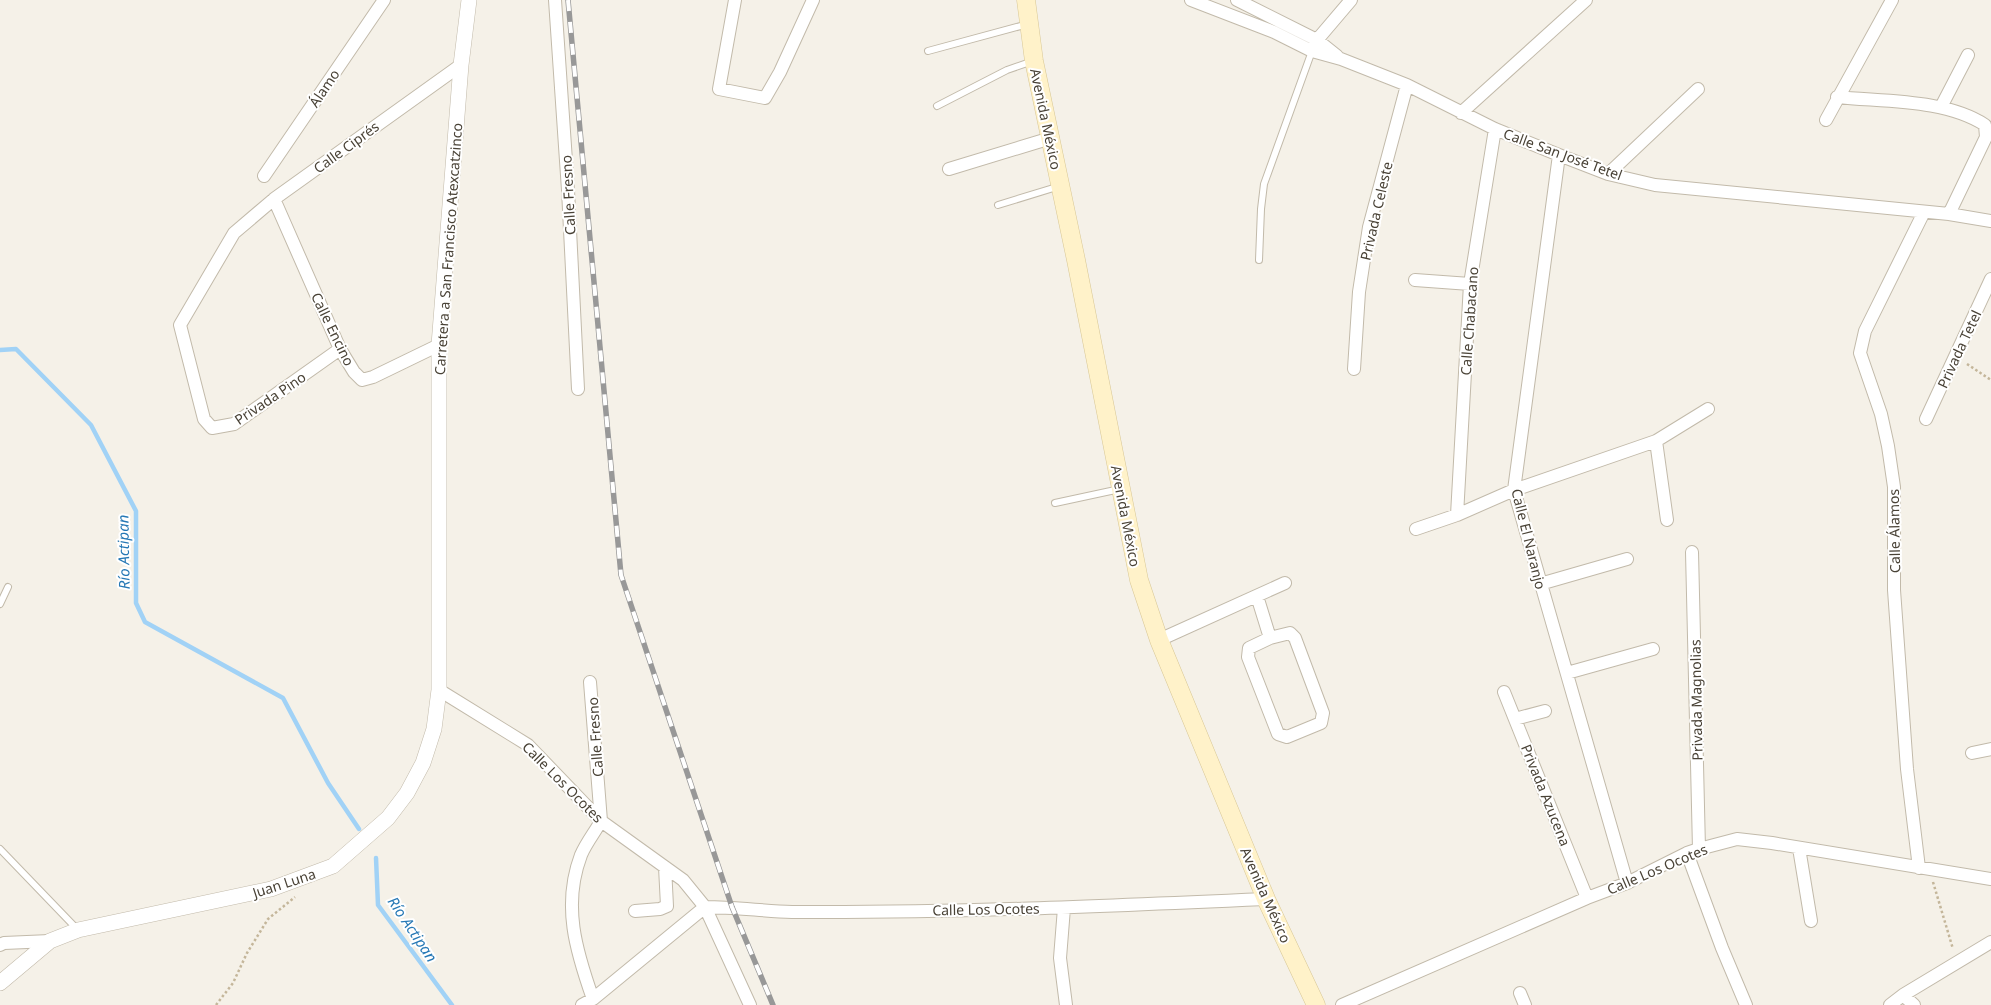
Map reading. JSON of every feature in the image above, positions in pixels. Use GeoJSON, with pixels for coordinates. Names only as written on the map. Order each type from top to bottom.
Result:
{"type":"FeatureCollection","features":[{"type":"Feature","properties":{"kind":"main road","name":"Avenida México"},"geometry":{"type":"LineString","coordinates":[[1026,0],[1034,61],[1061,186],[1139,580],[1159,640],[1266,899],[1316,1005]]}},
{"type":"Feature","properties":{"kind":"street","name":"Álamo"},"geometry":{"type":"LineString","coordinates":[[264,176],[384,0]]}},
{"type":"Feature","properties":{"kind":"street","name":"Carretera a San Francisco Atexcatzinco"},"geometry":{"type":"LineString","coordinates":[[440,648],[439,345],[461,65],[469,0]]}},
{"type":"Feature","properties":{"kind":"street","name":"Calle Fresno"},"geometry":{"type":"LineString","coordinates":[[555,0],[568,190],[578,389]]}},
{"type":"Feature","properties":{"kind":"street"},"geometry":{"type":"LineString","coordinates":[[735,0],[719,89],[765,98],[780,72],[813,0]]}},
{"type":"Feature","properties":{"kind":"street","name":"Calle San José Tetel"},"geometry":{"type":"LineString","coordinates":[[1191,0],[1315,46]]}},
{"type":"Feature","properties":{"kind":"street","name":"Calle San José Tetel"},"geometry":{"type":"LineString","coordinates":[[1237,0],[1315,46],[1341,59],[1407,85],[1495,129],[1608,174],[1655,185],[1949,214],[1991,222]]}},
{"type":"Feature","properties":{"kind":"street"},"geometry":{"type":"LineString","coordinates":[[1315,46],[1351,0]]}},
{"type":"Feature","properties":{"kind":"street"},"geometry":{"type":"LineString","coordinates":[[1461,113],[1586,0]]}},
{"type":"Feature","properties":{"kind":"street"},"geometry":{"type":"LineString","coordinates":[[1826,120],[1892,0]]}},
{"type":"Feature","properties":{"kind":"street"},"geometry":{"type":"LineString","coordinates":[[1941,107],[1968,55]]}},
{"type":"Feature","properties":{"kind":"street","name":"Calle Ciprés"},"geometry":{"type":"LineString","coordinates":[[180,325],[234,233],[274,199],[461,65]]}},
{"type":"Feature","properties":{"kind":"street","name":"Privada Celeste"},"geometry":{"type":"LineString","coordinates":[[1354,369],[1359,292],[1369,227],[1407,85]]}},
{"type":"Feature","properties":{"kind":"street"},"geometry":{"type":"LineString","coordinates":[[1608,174],[1698,89]]}},
{"type":"Feature","properties":{"kind":"street"},"geometry":{"type":"LineString","coordinates":[[1837,97],[1941,107],[1972,117],[1985,125],[1986,137],[1949,214]]}},
{"type":"Feature","properties":{"kind":"street","name":"Calle Chabacano"},"geometry":{"type":"LineString","coordinates":[[1457,515],[1470,284],[1495,129]]}},
{"type":"Feature","properties":{"kind":"street"},"geometry":{"type":"LineString","coordinates":[[949,169],[1051,138]]}},
{"type":"Feature","properties":{"kind":"street","name":"Calle El Naranjo"},"geometry":{"type":"LineString","coordinates":[[1558,155],[1514,490],[1627,883]]}},
{"type":"Feature","properties":{"kind":"street","name":"Calle Encino"},"geometry":{"type":"LineString","coordinates":[[274,199],[340,349],[354,372],[362,380],[373,377],[439,345]]}},
{"type":"Feature","properties":{"kind":"street","name":"Calle Álamos"},"geometry":{"type":"LineString","coordinates":[[1924,212],[1865,331],[1860,353],[1881,414],[1894,487],[1895,600],[1907,769],[1924,869]]}},
{"type":"Feature","properties":{"kind":"street","name":"Privada Tetel"},"geometry":{"type":"LineString","coordinates":[[1926,419],[1991,279]]}},
{"type":"Feature","properties":{"kind":"street"},"geometry":{"type":"LineString","coordinates":[[1415,280],[1470,284]]}},
{"type":"Feature","properties":{"kind":"street","name":"Privada Pino"},"geometry":{"type":"LineString","coordinates":[[180,325],[204,418],[212,428],[234,424],[340,349]]}},
{"type":"Feature","properties":{"kind":"street"},"geometry":{"type":"LineString","coordinates":[[1416,529],[1457,515],[1514,490],[1656,441],[1708,409]]}},
{"type":"Feature","properties":{"kind":"street"},"geometry":{"type":"LineString","coordinates":[[1656,441],[1667,520]]}},
{"type":"Feature","properties":{"kind":"street","name":"Privada Magnolias"},"geometry":{"type":"LineString","coordinates":[[1692,552],[1699,848]]}},
{"type":"Feature","properties":{"kind":"street"},"geometry":{"type":"LineString","coordinates":[[1540,584],[1627,559]]}},
{"type":"Feature","properties":{"kind":"street"},"geometry":{"type":"LineString","coordinates":[[1159,640],[1285,583]]}},
{"type":"Feature","properties":{"kind":"street"},"geometry":{"type":"LineString","coordinates":[[1257,596],[1270,638]]}},
{"type":"Feature","properties":{"kind":"street"},"geometry":{"type":"LineString","coordinates":[[1290,633],[1295,638],[1323,713],[1321,722],[1287,737],[1278,734],[1248,658],[1249,648],[1270,638],[1290,633]]}},
{"type":"Feature","properties":{"kind":"street","name":"Juan Luna"},"geometry":{"type":"LineString","coordinates":[[0,983],[50,941],[78,930],[271,889],[333,866],[388,818],[407,793],[423,763],[434,729],[439,690],[440,648]]}},
{"type":"Feature","properties":{"kind":"street"},"geometry":{"type":"LineString","coordinates":[[1567,673],[1653,648]]}},
{"type":"Feature","properties":{"kind":"street","name":"Calle Fresno"},"geometry":{"type":"LineString","coordinates":[[590,682],[601,821]]}},
{"type":"Feature","properties":{"kind":"street","name":"Calle Los Ocotes"},"geometry":{"type":"LineString","coordinates":[[439,690],[528,745],[601,821],[683,880],[705,907],[750,1005]]}},
{"type":"Feature","properties":{"kind":"street","name":"Privada Azucena"},"geometry":{"type":"LineString","coordinates":[[1504,692],[1587,898]]}},
{"type":"Feature","properties":{"kind":"street"},"geometry":{"type":"LineString","coordinates":[[1515,719],[1546,711]]}},
{"type":"Feature","properties":{"kind":"street"},"geometry":{"type":"LineString","coordinates":[[1972,753],[1991,749]]}},
{"type":"Feature","properties":{"kind":"street"},"geometry":{"type":"LineString","coordinates":[[601,821],[582,854],[571,895],[573,930],[587,1002],[705,907]]}},
{"type":"Feature","properties":{"kind":"street","name":"Calle Los Ocotes"},"geometry":{"type":"LineString","coordinates":[[1342,1005],[1587,898],[1627,883],[1687,853],[1699,848],[1737,839],[1991,880]]}},
{"type":"Feature","properties":{"kind":"street"},"geometry":{"type":"LineString","coordinates":[[1799,848],[1811,922]]}},
{"type":"Feature","properties":{"kind":"street"},"geometry":{"type":"LineString","coordinates":[[1687,853],[1716,932],[1746,1005]]}},
{"type":"Feature","properties":{"kind":"street"},"geometry":{"type":"LineString","coordinates":[[634,911],[660,909],[667,906],[665,867]]}},
{"type":"Feature","properties":{"kind":"street","name":"Calle Los Ocotes"},"geometry":{"type":"LineString","coordinates":[[705,907],[732,907],[790,912],[1064,908],[1266,899]]}},
{"type":"Feature","properties":{"kind":"street"},"geometry":{"type":"LineString","coordinates":[[1064,908],[1060,958],[1066,1005]]}},
{"type":"Feature","properties":{"kind":"street"},"geometry":{"type":"LineString","coordinates":[[0,945],[4,943],[50,941]]}},
{"type":"Feature","properties":{"kind":"street"},"geometry":{"type":"LineString","coordinates":[[1890,1005],[1903,995],[1991,942]]}},
{"type":"Feature","properties":{"kind":"street"},"geometry":{"type":"LineString","coordinates":[[1520,992],[1525,1005]]}},
{"type":"Feature","properties":{"kind":"street"},"geometry":{"type":"LineString","coordinates":[[1903,995],[1914,1005]]}},
{"type":"Feature","properties":{"kind":"lane"},"geometry":{"type":"LineString","coordinates":[[928,51],[1029,24]]}},
{"type":"Feature","properties":{"kind":"lane"},"geometry":{"type":"LineString","coordinates":[[1259,260],[1264,184],[1315,46]]}},
{"type":"Feature","properties":{"kind":"lane"},"geometry":{"type":"LineString","coordinates":[[937,106],[1007,70],[1034,61]]}},
{"type":"Feature","properties":{"kind":"lane"},"geometry":{"type":"LineString","coordinates":[[998,204],[1061,186]]}},
{"type":"Feature","properties":{"kind":"lane"},"geometry":{"type":"LineString","coordinates":[[1055,503],[1121,489]]}},
{"type":"Feature","properties":{"kind":"lane"},"geometry":{"type":"LineString","coordinates":[[0,604],[8,587]]}},
{"type":"Feature","properties":{"kind":"lane"},"geometry":{"type":"LineString","coordinates":[[0,849],[78,930]]}},
{"type":"Feature","properties":{"kind":"path"},"geometry":{"type":"LineString","coordinates":[[1956,356],[1991,380]]}},
{"type":"Feature","properties":{"kind":"path"},"geometry":{"type":"LineString","coordinates":[[1924,869],[1958,962]]}},
{"type":"Feature","properties":{"kind":"path"},"geometry":{"type":"LineString","coordinates":[[216,1005],[233,983],[247,953],[268,920],[297,896]]}},
{"type":"Feature","properties":{"kind":"waterway","name":"Río Actipan"},"geometry":{"type":"LineString","coordinates":[[0,350],[16,349],[91,425],[136,511],[136,603],[145,622],[283,698],[328,783],[359,829]]}},
{"type":"Feature","properties":{"kind":"waterway","name":"Río Actipan"},"geometry":{"type":"LineString","coordinates":[[376,858],[378,905],[452,1005]]}},
{"type":"Feature","properties":{"kind":"railway"},"geometry":{"type":"LineString","coordinates":[[568,0],[621,575],[732,907],[773,1005]]}}]}
